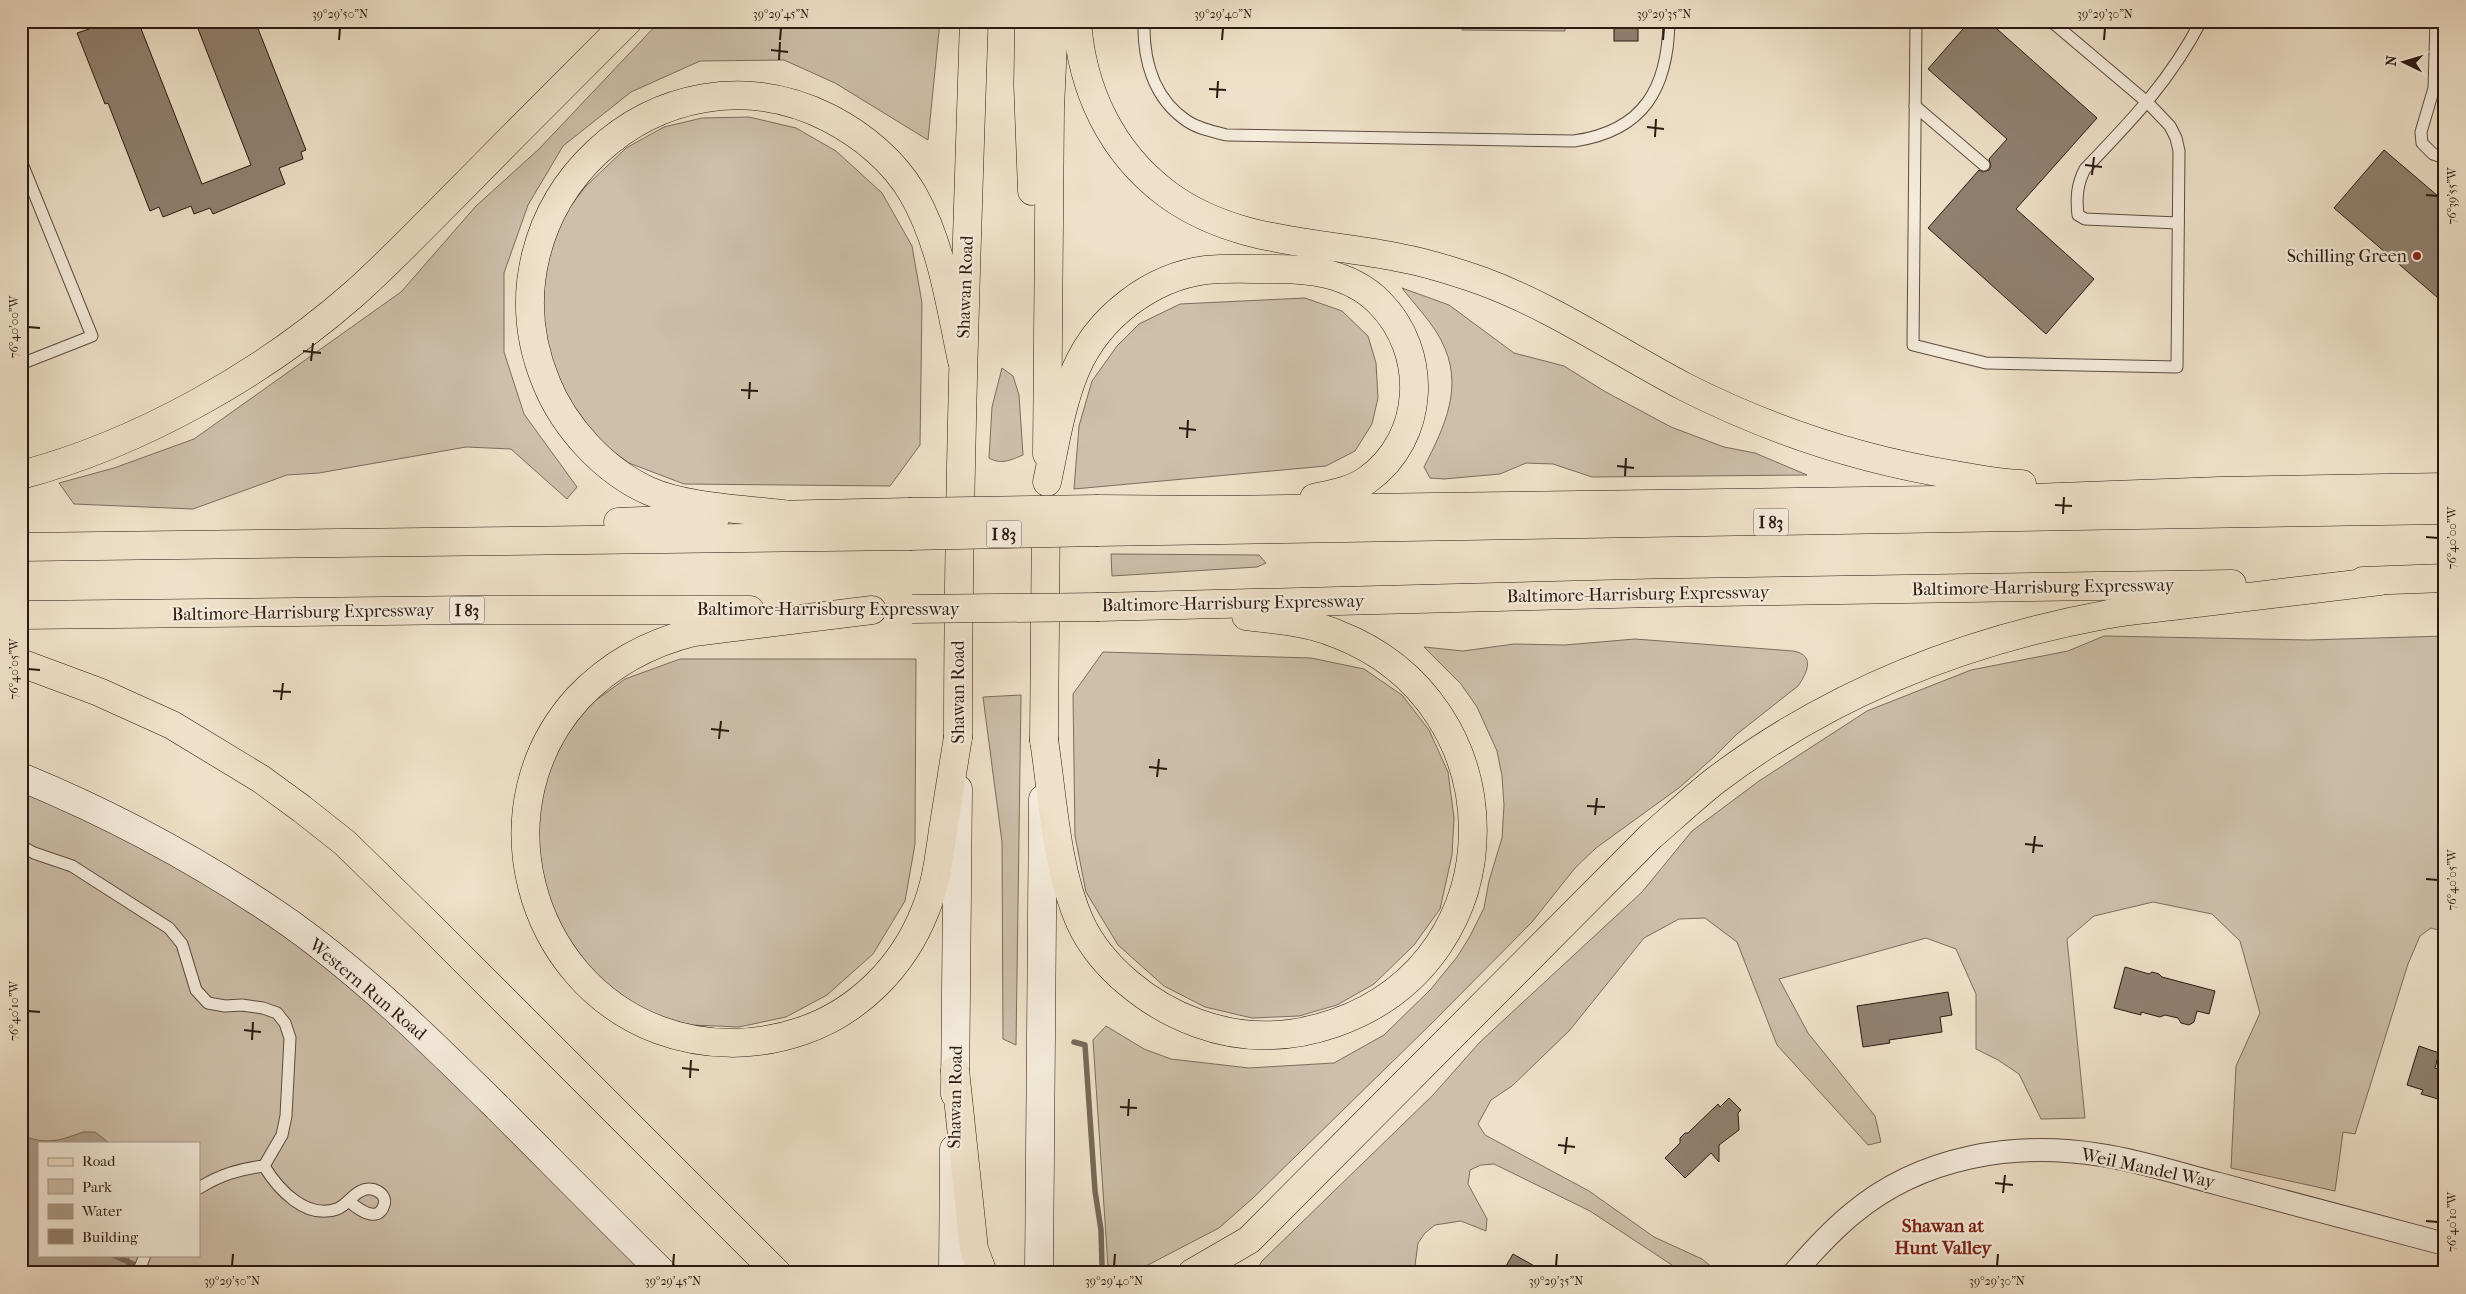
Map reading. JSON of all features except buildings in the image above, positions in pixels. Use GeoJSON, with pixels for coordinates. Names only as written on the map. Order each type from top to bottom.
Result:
{"type":"FeatureCollection","features":[{"type":"Feature","properties":{"kind":"main road"},"geometry":{"type":"LineString","coordinates":[[21,475],[85,454],[144,429],[253,370],[303,335],[354,294],[376,273],[628,21]]}},
{"type":"Feature","properties":{"kind":"main road","name":"Shawan Road"},"geometry":{"type":"LineString","coordinates":[[952,1273],[958,567],[962,361],[974,21]]}},
{"type":"Feature","properties":{"kind":"main road"},"geometry":{"type":"LineString","coordinates":[[1029,21],[1031,174],[1047,362]]}},
{"type":"Feature","properties":{"kind":"main road"},"geometry":{"type":"LineString","coordinates":[[1039,1273],[1050,108],[1054,21]]}},
{"type":"Feature","properties":{"kind":"main road"},"geometry":{"type":"LineString","coordinates":[[1077,21],[1078,44],[1087,80],[1100,116],[1118,144],[1139,169],[1166,193],[1196,212],[1229,228],[1263,237],[1402,258],[1484,282],[1527,301],[1686,387],[1750,417],[1802,438],[1846,451],[1938,473],[2008,484],[2220,491]]}},
{"type":"Feature","properties":{"kind":"main road"},"geometry":{"type":"LineString","coordinates":[[909,524],[788,515],[685,502],[650,491],[624,477],[598,456],[562,414],[549,390],[538,362],[530,313],[530,287],[534,256],[541,234],[553,207],[570,179],[587,159],[608,140],[632,124],[683,103],[712,97],[742,95],[770,98],[796,104],[850,129],[893,166],[911,191],[924,216],[938,254],[962,361]]}},
{"type":"Feature","properties":{"kind":"main road"},"geometry":{"type":"LineString","coordinates":[[1046,482],[1069,389],[1076,368],[1089,344],[1104,325],[1140,295],[1162,283],[1206,270],[1298,268],[1319,271],[1359,287],[1378,301],[1393,320],[1406,343],[1414,371],[1416,392],[1411,419],[1400,444],[1386,463],[1367,481],[1344,492],[1216,510],[1098,520]]}},
{"type":"Feature","properties":{"kind":"main road"},"geometry":{"type":"LineString","coordinates":[[1216,510],[1998,499],[2220,491],[2445,487]]}},
{"type":"Feature","properties":{"kind":"main road","name":"I 83"},"geometry":{"type":"LineString","coordinates":[[21,547],[309,545],[909,524],[1098,520],[2007,519],[2445,510]]}},
{"type":"Feature","properties":{"kind":"main road"},"geometry":{"type":"LineString","coordinates":[[309,545],[545,526],[788,515]]}},
{"type":"Feature","properties":{"kind":"main road","name":"Baltimore-Harrisburg Expressway"},"geometry":{"type":"LineString","coordinates":[[21,615],[470,610],[872,610],[1099,607],[1653,593],[2380,581],[2445,578]]}},
{"type":"Feature","properties":{"kind":"main road"},"geometry":{"type":"LineString","coordinates":[[1217,1273],[1650,837],[1716,780],[1799,726],[1878,684],[1923,665],[2010,636],[2106,614],[2380,581]]}},
{"type":"Feature","properties":{"kind":"main road"},"geometry":{"type":"LineString","coordinates":[[1044,740],[1062,859],[1070,894],[1081,924],[1094,945],[1113,968],[1156,1004],[1181,1017],[1235,1034],[1266,1037],[1292,1035],[1319,1029],[1350,1018],[1378,1003],[1420,968],[1438,945],[1453,919],[1469,872],[1473,846],[1474,817],[1464,766],[1439,713],[1417,686],[1391,662],[1339,634],[1314,625],[1161,605]]}},
{"type":"Feature","properties":{"kind":"main road"},"geometry":{"type":"LineString","coordinates":[[872,610],[694,632],[674,637],[651,645],[630,657],[602,675],[577,699],[562,719],[536,771],[525,824],[526,853],[539,912],[564,958],[594,990],[624,1014],[675,1036],[699,1042],[756,1042],[784,1037],[816,1026],[841,1013],[865,996],[885,977],[900,957],[925,912],[936,878],[958,738]]}},
{"type":"Feature","properties":{"kind":"main road"},"geometry":{"type":"LineString","coordinates":[[21,663],[99,692],[172,725],[260,779],[324,826],[432,928],[777,1273]]}},
{"type":"Feature","properties":{"kind":"main road","name":"Western Run Road"},"geometry":{"type":"LineString","coordinates":[[21,777],[93,808],[186,858],[278,915],[340,962],[418,1028],[663,1273]]}},
{"type":"Feature","properties":{"kind":"main road"},"geometry":{"type":"LineString","coordinates":[[955,1070],[974,1249],[983,1273]]}},
{"type":"Feature","properties":{"kind":"main road"},"geometry":{"type":"LineString","coordinates":[[1192,1273],[1249,1240]]}},
{"type":"Feature","properties":{"kind":"street","name":"Weil Mandel Way"},"geometry":{"type":"LineString","coordinates":[[1794,1273],[1821,1242],[1853,1213],[1894,1186],[1934,1168],[1976,1155],[2009,1150],[2038,1149],[2102,1155],[2445,1244]]}},
{"type":"Feature","properties":{"kind":"lane"},"geometry":{"type":"LineString","coordinates":[[1144,21],[1144,45],[1149,72],[1158,89],[1186,121],[1206,130],[1227,135],[1574,141],[1597,138],[1619,128],[1654,95],[1666,67],[1669,21]]}},
{"type":"Feature","properties":{"kind":"lane"},"geometry":{"type":"LineString","coordinates":[[1916,21],[1913,345],[1986,363],[2176,368],[2179,151],[2176,138],[2170,126],[2148,103],[2051,21]]}},
{"type":"Feature","properties":{"kind":"lane"},"geometry":{"type":"LineString","coordinates":[[2178,223],[2094,221],[2078,215],[2077,191],[2079,179],[2085,169],[2148,103],[2184,54],[2201,21]]}},
{"type":"Feature","properties":{"kind":"lane"},"geometry":{"type":"LineString","coordinates":[[2436,21],[2434,88],[2421,132],[2422,143],[2433,154],[2445,158]]}},
{"type":"Feature","properties":{"kind":"lane"},"geometry":{"type":"LineString","coordinates":[[1915,106],[1984,165]]}},
{"type":"Feature","properties":{"kind":"lane"},"geometry":{"type":"LineString","coordinates":[[21,161],[92,336],[21,364]]}},
{"type":"Feature","properties":{"kind":"lane"},"geometry":{"type":"LineString","coordinates":[[21,846],[34,853],[72,866],[169,928],[182,944],[196,990],[208,1003],[263,1008],[277,1013],[285,1023],[290,1038],[286,1116],[282,1135],[264,1166]]}},
{"type":"Feature","properties":{"kind":"lane"},"geometry":{"type":"LineString","coordinates":[[200,1187],[218,1176],[240,1169],[264,1166]]}},
{"type":"Feature","properties":{"kind":"lane"},"geometry":{"type":"LineString","coordinates":[[264,1166],[274,1182],[305,1207],[319,1211],[336,1209],[350,1202]]}},
{"type":"Feature","properties":{"kind":"lane"},"geometry":{"type":"LineString","coordinates":[[138,1273],[144,1257]]}},
{"type":"Feature","properties":{"kind":"green space"},"geometry":{"type":"Polygon","coordinates":[[[660,21],[940,21],[928,140],[835,83],[784,60],[700,61],[631,92],[563,146],[528,205],[504,273],[504,352],[524,414],[577,487],[567,499],[511,449],[466,447],[319,473],[287,475],[193,509],[74,504],[59,483],[114,468],[194,439],[401,292],[476,206],[539,149],[660,21]]]}},
{"type":"Feature","properties":{"kind":"green space"},"geometry":{"type":"Polygon","coordinates":[[[1462,21],[1566,21],[1565,31],[1462,30],[1462,21]]]}},
{"type":"Feature","properties":{"kind":"green space"},"geometry":{"type":"Polygon","coordinates":[[[749,117],[796,128],[836,151],[882,193],[912,246],[922,303],[920,445],[890,486],[684,484],[629,463],[592,436],[566,401],[547,358],[543,312],[545,275],[558,222],[586,186],[626,148],[664,127],[702,118],[749,117]]]}},
{"type":"Feature","properties":{"kind":"green space"},"geometry":{"type":"Polygon","coordinates":[[[1402,288],[1449,305],[1514,353],[1564,366],[1604,391],[1671,427],[1724,447],[1755,453],[1807,475],[1592,477],[1553,464],[1526,463],[1500,474],[1444,479],[1430,478],[1424,467],[1445,421],[1452,389],[1451,373],[1448,357],[1437,333],[1402,288]]]}},
{"type":"Feature","properties":{"kind":"green space"},"geometry":{"type":"Polygon","coordinates":[[[1305,298],[1342,311],[1368,336],[1376,363],[1378,398],[1372,424],[1355,451],[1326,466],[1074,489],[1079,426],[1092,381],[1117,346],[1139,324],[1180,304],[1305,298]]]}},
{"type":"Feature","properties":{"kind":"green space"},"geometry":{"type":"Polygon","coordinates":[[[1002,368],[1013,376],[1019,395],[1023,455],[1010,460],[998,461],[989,458],[992,407],[1002,368]]]}},
{"type":"Feature","properties":{"kind":"green space"},"geometry":{"type":"Polygon","coordinates":[[[1111,554],[1259,555],[1266,563],[1257,567],[1112,576],[1111,554]]]}},
{"type":"Feature","properties":{"kind":"green space"},"geometry":{"type":"Polygon","coordinates":[[[2104,636],[2308,640],[2445,636],[2445,932],[2431,928],[2420,936],[2408,964],[2355,1134],[2343,1132],[2335,1191],[2231,1168],[2236,1066],[2260,1013],[2240,941],[2212,914],[2153,902],[2094,916],[2067,939],[2085,1118],[2041,1119],[2019,1074],[1998,1060],[1976,1049],[1976,994],[1956,949],[1926,938],[1779,979],[1808,1033],[1875,1116],[1881,1142],[1868,1145],[1777,1045],[1737,942],[1705,918],[1679,919],[1644,938],[1569,1031],[1512,1086],[1491,1100],[1478,1124],[1485,1135],[1589,1191],[1654,1237],[1702,1259],[1713,1268],[1714,1273],[1684,1273],[1590,1211],[1494,1164],[1481,1165],[1470,1170],[1468,1184],[1487,1219],[1486,1231],[1461,1221],[1435,1225],[1425,1233],[1418,1243],[1414,1273],[1255,1273],[1262,1261],[1433,1095],[1480,1042],[1642,892],[1692,831],[1759,781],[1867,711],[1971,670],[2068,651],[2104,636]]]}},
{"type":"Feature","properties":{"kind":"green space"},"geometry":{"type":"Polygon","coordinates":[[[1635,639],[1793,651],[1805,656],[1807,665],[1804,676],[1798,686],[1737,734],[1680,787],[1596,848],[1575,868],[1532,922],[1253,1198],[1219,1228],[1144,1267],[1108,1267],[1093,1040],[1106,1026],[1144,1049],[1171,1059],[1249,1068],[1334,1063],[1384,1035],[1431,989],[1457,957],[1469,938],[1484,908],[1489,881],[1502,838],[1504,805],[1502,776],[1497,751],[1477,707],[1461,684],[1424,647],[1463,651],[1514,644],[1565,645],[1635,639]]]}},
{"type":"Feature","properties":{"kind":"green space"},"geometry":{"type":"Polygon","coordinates":[[[1103,652],[1311,658],[1364,669],[1402,695],[1429,730],[1448,772],[1454,818],[1452,855],[1440,909],[1414,945],[1374,984],[1337,1005],[1299,1016],[1252,1018],[1205,1007],[1164,986],[1118,945],[1086,892],[1075,836],[1073,694],[1103,652]]]}},
{"type":"Feature","properties":{"kind":"green space"},"geometry":{"type":"Polygon","coordinates":[[[680,659],[916,659],[915,844],[905,901],[873,954],[827,995],[786,1017],[739,1027],[692,1025],[654,1016],[617,994],[577,956],[550,920],[536,829],[542,783],[560,741],[588,706],[625,679],[680,659]]]}},
{"type":"Feature","properties":{"kind":"green space"},"geometry":{"type":"Polygon","coordinates":[[[1021,695],[1016,1045],[1003,1039],[1002,842],[983,697],[1021,695]]]}},
{"type":"Feature","properties":{"kind":"green space"},"geometry":{"type":"Polygon","coordinates":[[[21,788],[86,816],[273,923],[412,1038],[649,1273],[21,1273],[21,788]]]}},
{"type":"Feature","properties":{"kind":"water"},"geometry":{"type":"Polygon","coordinates":[[[83,1132],[95,1132],[108,1142],[38,1142],[38,1256],[130,1256],[125,1273],[21,1273],[21,1135],[45,1141],[67,1138],[83,1132]]]}},
{"type":"Feature","properties":{"kind":"waterway"},"geometry":{"type":"LineString","coordinates":[[1074,1042],[1085,1045],[1095,1191],[1101,1230],[1102,1266]]}},
{"type":"Feature","properties":{"kind":"waterway"},"geometry":{"type":"LineString","coordinates":[[115,1256],[153,1273]]}},
{"type":"Feature","properties":{"kind":"place","name":"Schilling Green"},"geometry":{"type":"Point","coordinates":[2417,256]}},
{"type":"Feature","properties":{"kind":"district","name":"Shawan at Hunt Valley"},"geometry":{"type":"Point","coordinates":[1943,1236]}}]}
